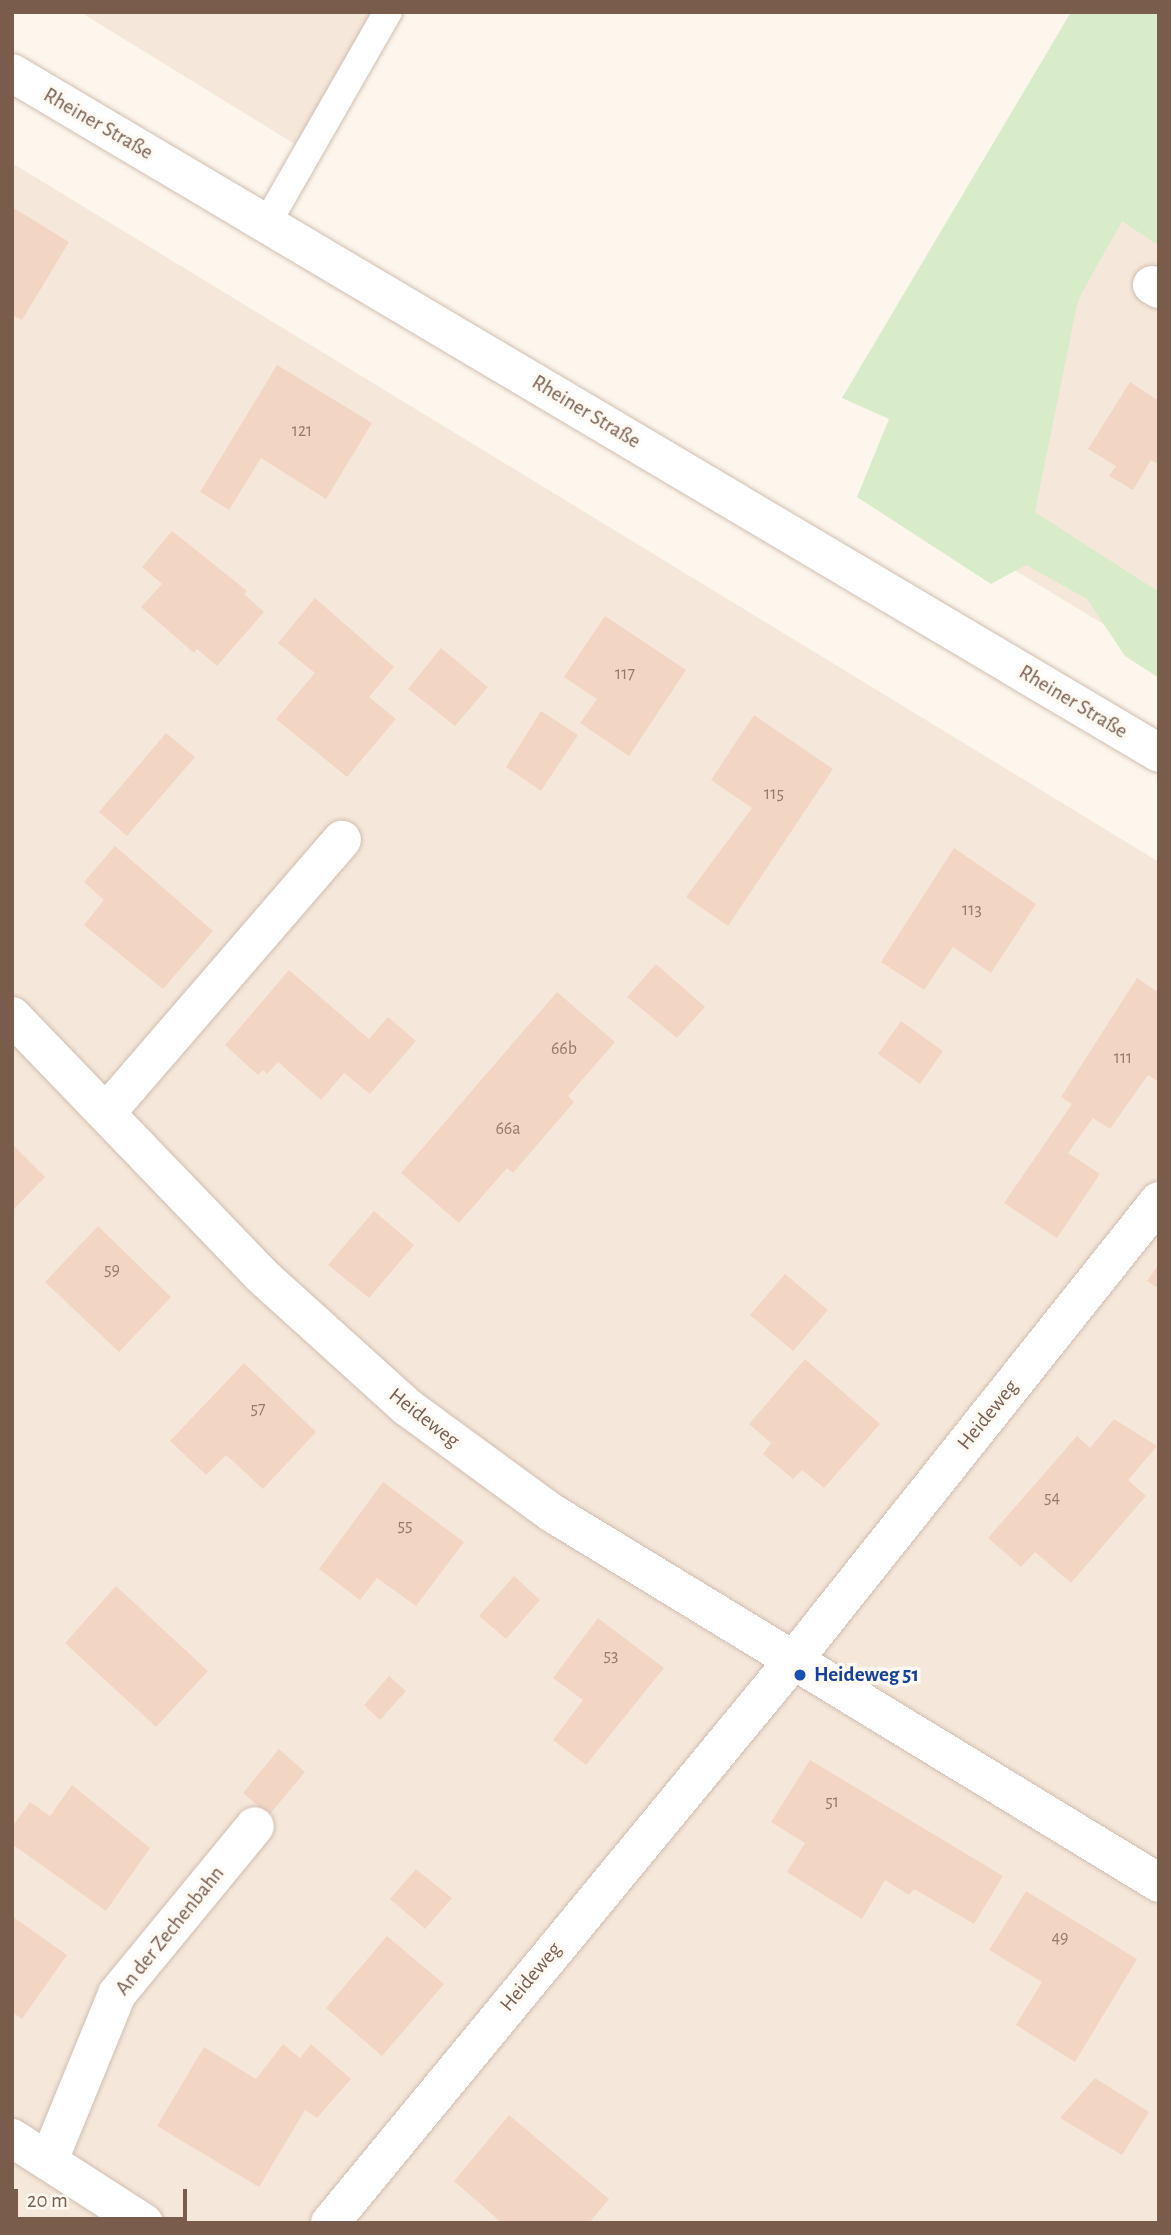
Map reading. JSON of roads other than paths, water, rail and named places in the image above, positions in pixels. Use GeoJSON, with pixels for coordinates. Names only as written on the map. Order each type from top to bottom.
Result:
{"type":"FeatureCollection","features":[{"type":"Feature","properties":{"kind":"street","name":"Rheiner Straße"},"geometry":{"type":"LineString","coordinates":[[12,73],[1159,753]]}},
{"type":"Feature","properties":{"kind":"street"},"geometry":{"type":"LineString","coordinates":[[106,1113],[342,840]]}},
{"type":"Feature","properties":{"kind":"street","name":"Heideweg"},"geometry":{"type":"LineString","coordinates":[[12,1016],[261,1275],[407,1407],[552,1513],[792,1662],[1159,1883]]}},
{"type":"Feature","properties":{"kind":"street","name":"Heideweg"},"geometry":{"type":"LineString","coordinates":[[330,2223],[792,1662],[1159,1201]]}},
{"type":"Feature","properties":{"kind":"street","name":"An der Zechenbahn"},"geometry":{"type":"LineString","coordinates":[[49,2160],[117,1994],[255,1826]]}},
{"type":"Feature","properties":{"kind":"street"},"geometry":{"type":"LineString","coordinates":[[12,2138],[144,2223]]}},
{"type":"Feature","properties":{"kind":"lane"},"geometry":{"type":"LineString","coordinates":[[267,223],[388,12]]}},
{"type":"Feature","properties":{"kind":"place","name":"Heideweg 51"},"geometry":{"type":"Point","coordinates":[800,1675]}}]}
